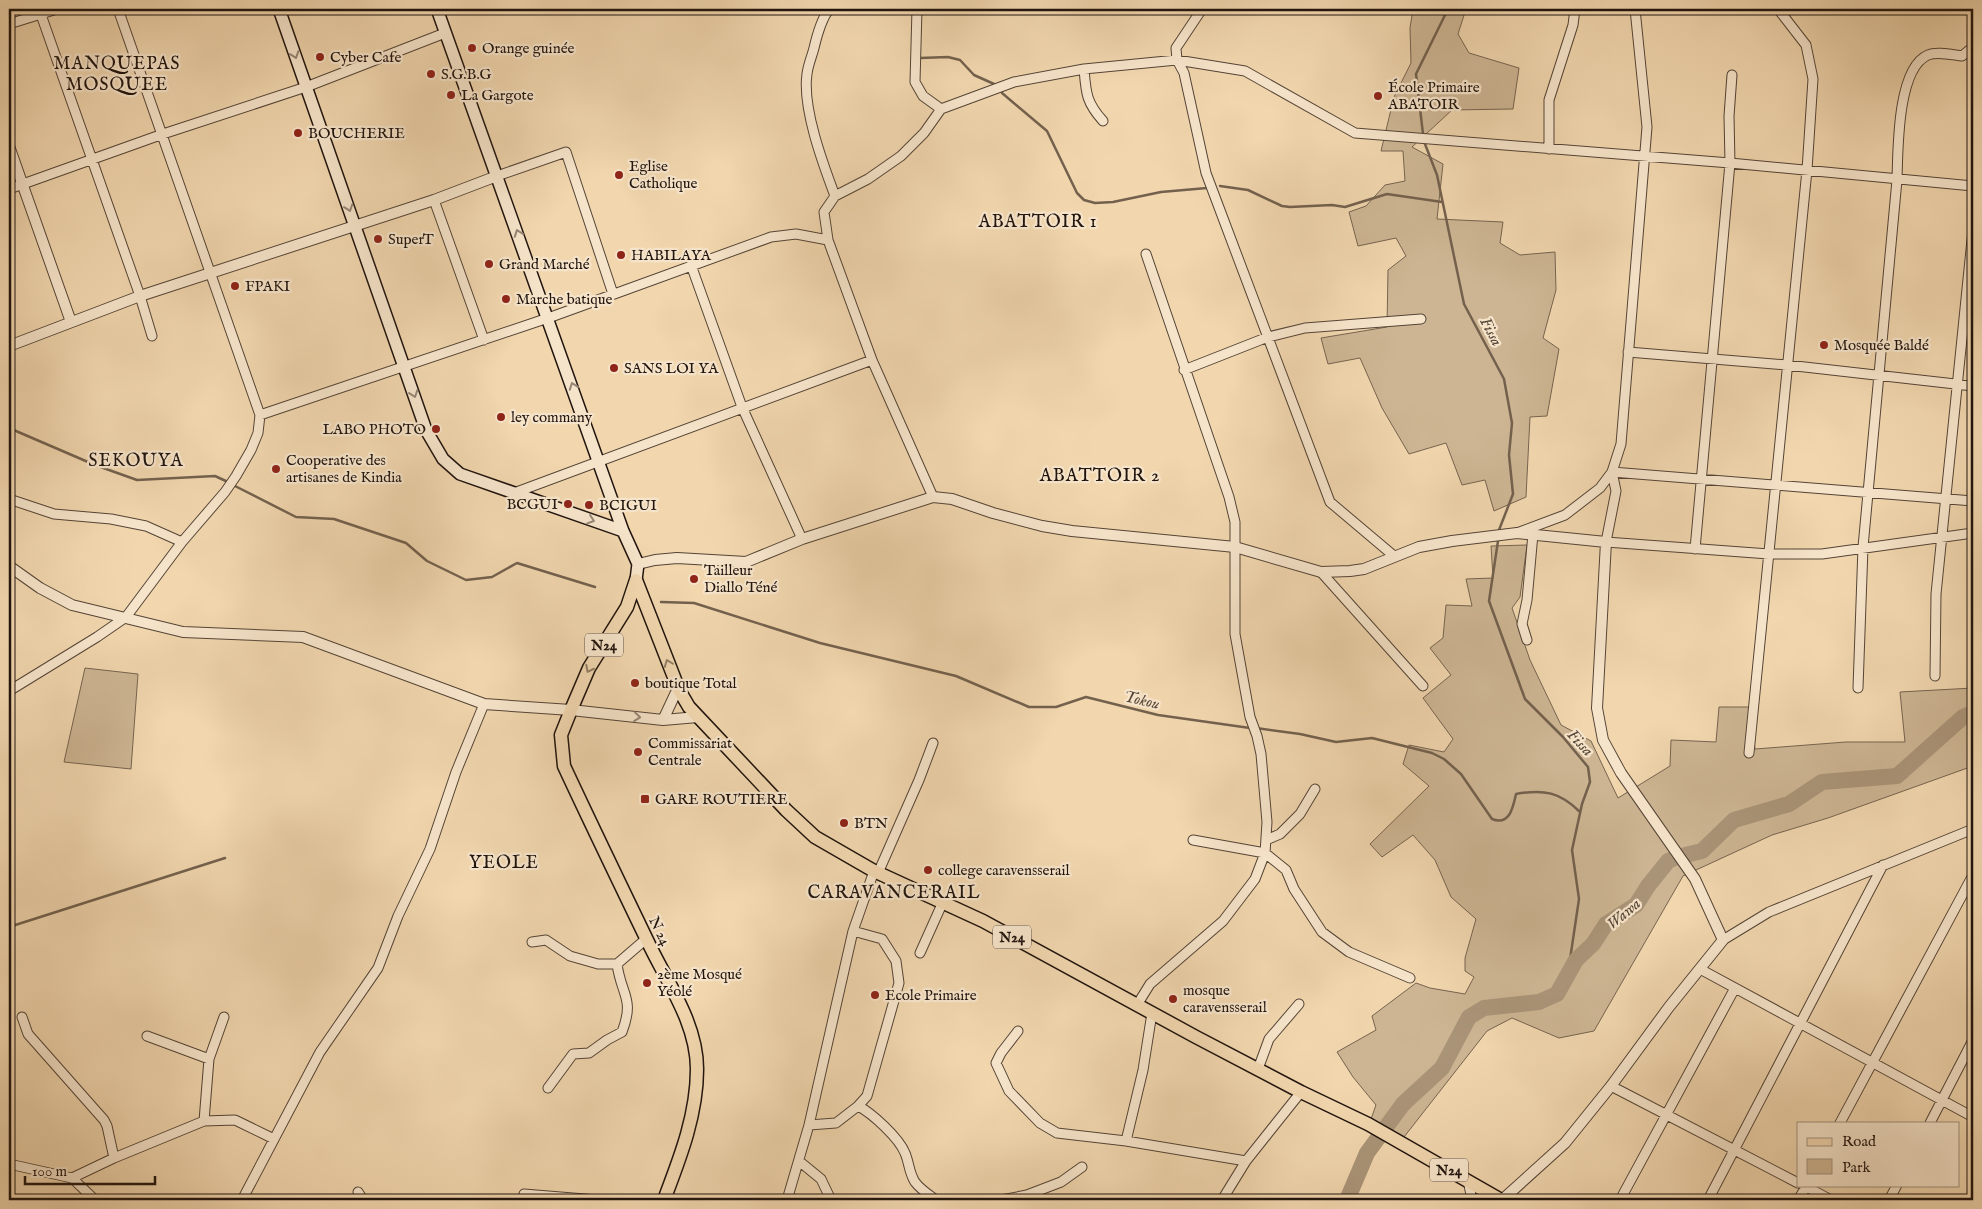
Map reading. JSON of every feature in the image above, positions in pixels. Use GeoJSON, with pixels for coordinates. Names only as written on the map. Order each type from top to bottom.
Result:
{"type":"FeatureCollection","features":[{"type":"Feature","properties":{"kind":"main road"},"geometry":{"type":"LineString","coordinates":[[279,9],[426,430],[443,459],[460,474],[624,531]]}},
{"type":"Feature","properties":{"kind":"main road"},"geometry":{"type":"LineString","coordinates":[[437,9],[624,531],[638,564],[636,580]]}},
{"type":"Feature","properties":{"kind":"main road","name":"N24"},"geometry":{"type":"LineString","coordinates":[[636,580],[678,688],[689,707],[743,762],[786,810],[816,837],[876,872],[983,922],[1301,1092],[1368,1124],[1501,1200]]}},
{"type":"Feature","properties":{"kind":"main road","name":"N24"},"geometry":{"type":"LineString","coordinates":[[571,710],[589,668],[627,607],[636,580]]}},
{"type":"Feature","properties":{"kind":"main road","name":"N 24"},"geometry":{"type":"LineString","coordinates":[[571,710],[561,735],[564,766],[646,939],[683,1011],[693,1038],[697,1069],[694,1103],[687,1135],[664,1200]]}},
{"type":"Feature","properties":{"kind":"street"},"geometry":{"type":"LineString","coordinates":[[9,24],[40,12],[57,9]]}},
{"type":"Feature","properties":{"kind":"street"},"geometry":{"type":"LineString","coordinates":[[9,691],[126,617],[182,542],[225,492],[236,476],[258,433],[260,415],[212,273],[118,9]]}},
{"type":"Feature","properties":{"kind":"street"},"geometry":{"type":"LineString","coordinates":[[829,9],[824,15],[807,74],[807,96],[818,147],[835,196]]}},
{"type":"Feature","properties":{"kind":"street"},"geometry":{"type":"LineString","coordinates":[[917,9],[915,82],[923,96],[940,109]]}},
{"type":"Feature","properties":{"kind":"street"},"geometry":{"type":"LineString","coordinates":[[1202,9],[1176,48],[1176,60],[1184,73],[1206,174],[1330,502],[1394,556]]}},
{"type":"Feature","properties":{"kind":"street"},"geometry":{"type":"LineString","coordinates":[[1549,149],[1549,100],[1574,25],[1575,9]]}},
{"type":"Feature","properties":{"kind":"street"},"geometry":{"type":"LineString","coordinates":[[1517,533],[1565,515],[1600,488],[1612,472],[1621,444],[1647,127],[1635,9]]}},
{"type":"Feature","properties":{"kind":"street"},"geometry":{"type":"LineString","coordinates":[[1749,753],[1807,170],[1813,79],[1806,45],[1778,9]]}},
{"type":"Feature","properties":{"kind":"street"},"geometry":{"type":"LineString","coordinates":[[40,12],[140,296],[152,336]]}},
{"type":"Feature","properties":{"kind":"street"},"geometry":{"type":"LineString","coordinates":[[9,188],[163,134],[306,87],[445,33]]}},
{"type":"Feature","properties":{"kind":"street"},"geometry":{"type":"LineString","coordinates":[[1858,688],[1863,547],[1897,180],[1899,125],[1907,82],[1920,59],[1930,53],[1962,56],[1973,47]]}},
{"type":"Feature","properties":{"kind":"street"},"geometry":{"type":"LineString","coordinates":[[933,497],[872,360],[828,240],[824,212],[835,196],[868,179],[901,156],[924,133],[940,109],[1014,82],[1084,69],[1176,60],[1245,71],[1355,133],[1730,163],[1973,186]]}},
{"type":"Feature","properties":{"kind":"street"},"geometry":{"type":"LineString","coordinates":[[1084,69],[1086,91],[1091,107],[1103,121]]}},
{"type":"Feature","properties":{"kind":"street"},"geometry":{"type":"LineString","coordinates":[[1694,549],[1730,163],[1729,116],[1732,75]]}},
{"type":"Feature","properties":{"kind":"street"},"geometry":{"type":"LineString","coordinates":[[9,146],[71,322]]}},
{"type":"Feature","properties":{"kind":"street"},"geometry":{"type":"LineString","coordinates":[[9,346],[140,296],[434,200],[566,152],[613,294]]}},
{"type":"Feature","properties":{"kind":"street"},"geometry":{"type":"LineString","coordinates":[[434,200],[484,340]]}},
{"type":"Feature","properties":{"kind":"street"},"geometry":{"type":"LineString","coordinates":[[1935,676],[1936,594],[1973,230]]}},
{"type":"Feature","properties":{"kind":"street"},"geometry":{"type":"LineString","coordinates":[[260,415],[548,318],[771,237],[796,234],[828,240]]}},
{"type":"Feature","properties":{"kind":"street"},"geometry":{"type":"LineString","coordinates":[[1137,1005],[1150,984],[1223,921],[1255,879],[1265,853],[1267,822],[1261,754],[1250,717],[1236,634],[1235,522],[1229,497],[1184,370],[1146,254]]}},
{"type":"Feature","properties":{"kind":"street"},"geometry":{"type":"LineString","coordinates":[[691,265],[742,407],[802,538]]}},
{"type":"Feature","properties":{"kind":"street"},"geometry":{"type":"LineString","coordinates":[[1184,370],[1268,337],[1305,328],[1421,319]]}},
{"type":"Feature","properties":{"kind":"street"},"geometry":{"type":"LineString","coordinates":[[1628,352],[1879,374],[1973,386]]}},
{"type":"Feature","properties":{"kind":"street"},"geometry":{"type":"LineString","coordinates":[[514,493],[872,360]]}},
{"type":"Feature","properties":{"kind":"street"},"geometry":{"type":"LineString","coordinates":[[1612,472],[1973,501]]}},
{"type":"Feature","properties":{"kind":"street"},"geometry":{"type":"LineString","coordinates":[[1612,472],[1616,491],[1606,542],[1597,708],[1598,723],[1609,753],[1687,866],[1702,892],[1723,940]]}},
{"type":"Feature","properties":{"kind":"street"},"geometry":{"type":"LineString","coordinates":[[638,564],[677,558],[746,562],[802,538],[933,497],[952,499],[993,513],[1042,526],[1072,531],[1235,547],[1321,572],[1364,569],[1419,547],[1517,533],[1606,542],[1769,554],[1822,554],[1973,533]]}},
{"type":"Feature","properties":{"kind":"street"},"geometry":{"type":"LineString","coordinates":[[9,499],[54,514],[111,519],[146,526],[182,542]]}},
{"type":"Feature","properties":{"kind":"street"},"geometry":{"type":"LineString","coordinates":[[1527,640],[1522,624],[1533,534]]}},
{"type":"Feature","properties":{"kind":"street"},"geometry":{"type":"LineString","coordinates":[[9,566],[40,588],[72,604],[183,632],[302,637],[484,704],[571,710],[663,720],[698,717]]}},
{"type":"Feature","properties":{"kind":"street"},"geometry":{"type":"LineString","coordinates":[[1321,572],[1423,686]]}},
{"type":"Feature","properties":{"kind":"street"},"geometry":{"type":"LineString","coordinates":[[663,720],[678,688]]}},
{"type":"Feature","properties":{"kind":"street"},"geometry":{"type":"LineString","coordinates":[[242,1200],[320,1052],[378,968],[398,916],[430,849],[456,772],[484,704]]}},
{"type":"Feature","properties":{"kind":"street"},"geometry":{"type":"LineString","coordinates":[[787,1200],[809,1126],[853,931],[876,872],[919,780],[933,743]]}},
{"type":"Feature","properties":{"kind":"street"},"geometry":{"type":"LineString","coordinates":[[1266,840],[1280,834],[1300,814],[1315,789]]}},
{"type":"Feature","properties":{"kind":"street"},"geometry":{"type":"LineString","coordinates":[[1501,1200],[1565,1144],[1723,940],[1769,912],[1973,829]]}},
{"type":"Feature","properties":{"kind":"street"},"geometry":{"type":"LineString","coordinates":[[1194,840],[1265,853],[1286,870],[1294,888],[1322,932],[1349,952],[1410,978]]}},
{"type":"Feature","properties":{"kind":"street"},"geometry":{"type":"LineString","coordinates":[[1708,1200],[1883,865]]}},
{"type":"Feature","properties":{"kind":"street"},"geometry":{"type":"LineString","coordinates":[[1841,1122],[1973,875]]}},
{"type":"Feature","properties":{"kind":"street"},"geometry":{"type":"LineString","coordinates":[[920,953],[942,904]]}},
{"type":"Feature","properties":{"kind":"street"},"geometry":{"type":"LineString","coordinates":[[809,1126],[836,1123],[858,1106],[867,1096],[899,983],[896,961],[882,939],[853,931]]}},
{"type":"Feature","properties":{"kind":"street"},"geometry":{"type":"LineString","coordinates":[[532,942],[546,940],[570,956],[598,964],[617,964],[646,939]]}},
{"type":"Feature","properties":{"kind":"street"},"geometry":{"type":"LineString","coordinates":[[548,1088],[573,1054],[589,1053],[622,1032],[629,1009],[627,998],[619,979],[617,964]]}},
{"type":"Feature","properties":{"kind":"street"},"geometry":{"type":"LineString","coordinates":[[1700,969],[1973,1117]]}},
{"type":"Feature","properties":{"kind":"street"},"geometry":{"type":"LineString","coordinates":[[1620,1200],[1734,988]]}},
{"type":"Feature","properties":{"kind":"street"},"geometry":{"type":"LineString","coordinates":[[1258,1069],[1268,1039],[1299,1004]]}},
{"type":"Feature","properties":{"kind":"street"},"geometry":{"type":"LineString","coordinates":[[1126,1141],[1143,1070],[1152,1013]]}},
{"type":"Feature","properties":{"kind":"street"},"geometry":{"type":"LineString","coordinates":[[22,1016],[28,1034],[104,1120],[114,1158]]}},
{"type":"Feature","properties":{"kind":"street"},"geometry":{"type":"LineString","coordinates":[[204,1121],[209,1059],[224,1017]]}},
{"type":"Feature","properties":{"kind":"street"},"geometry":{"type":"LineString","coordinates":[[1018,1031],[1001,1053],[996,1064],[1009,1091],[1040,1123],[1057,1133],[1126,1141],[1246,1161]]}},
{"type":"Feature","properties":{"kind":"street"},"geometry":{"type":"LineString","coordinates":[[147,1036],[209,1059]]}},
{"type":"Feature","properties":{"kind":"street"},"geometry":{"type":"LineString","coordinates":[[1931,1122],[1973,1040]]}},
{"type":"Feature","properties":{"kind":"street"},"geometry":{"type":"LineString","coordinates":[[1611,1086],[1797,1182]]}},
{"type":"Feature","properties":{"kind":"street"},"geometry":{"type":"LineString","coordinates":[[1222,1200],[1246,1161],[1301,1092]]}},
{"type":"Feature","properties":{"kind":"street"},"geometry":{"type":"LineString","coordinates":[[858,1106],[867,1111],[896,1140],[904,1152],[915,1183],[936,1200]]}},
{"type":"Feature","properties":{"kind":"street"},"geometry":{"type":"LineString","coordinates":[[72,1178],[114,1158],[204,1121],[234,1120],[274,1140]]}},
{"type":"Feature","properties":{"kind":"street"},"geometry":{"type":"LineString","coordinates":[[799,1160],[821,1179],[831,1200]]}},
{"type":"Feature","properties":{"kind":"street"},"geometry":{"type":"LineString","coordinates":[[9,1164],[72,1178],[95,1200]]}},
{"type":"Feature","properties":{"kind":"street"},"geometry":{"type":"LineString","coordinates":[[1001,1200],[1027,1195],[1061,1182],[1082,1166]]}},
{"type":"Feature","properties":{"kind":"street"},"geometry":{"type":"LineString","coordinates":[[1468,1180],[1472,1200]]}},
{"type":"Feature","properties":{"kind":"street"},"geometry":{"type":"LineString","coordinates":[[1798,1200],[1803,1186]]}},
{"type":"Feature","properties":{"kind":"street"},"geometry":{"type":"LineString","coordinates":[[1805,1186],[1832,1200]]}},
{"type":"Feature","properties":{"kind":"street"},"geometry":{"type":"LineString","coordinates":[[1889,1200],[1896,1186]]}},
{"type":"Feature","properties":{"kind":"street"},"geometry":{"type":"LineString","coordinates":[[524,1194],[597,1200]]}},
{"type":"Feature","properties":{"kind":"green space"},"geometry":{"type":"Polygon","coordinates":[[[1413,9],[1466,9],[1458,34],[1469,53],[1519,68],[1513,109],[1452,110],[1412,147],[1443,164],[1437,219],[1503,222],[1500,243],[1520,255],[1555,252],[1556,290],[1543,338],[1559,349],[1547,416],[1530,417],[1526,497],[1494,511],[1485,480],[1462,485],[1446,443],[1409,454],[1382,408],[1360,358],[1328,364],[1321,338],[1387,327],[1388,270],[1406,256],[1396,238],[1358,246],[1349,212],[1366,206],[1385,185],[1405,181],[1403,151],[1381,151],[1394,97],[1411,63],[1410,28],[1413,9]]]}},
{"type":"Feature","properties":{"kind":"green space"},"geometry":{"type":"Polygon","coordinates":[[[1527,545],[1520,597],[1512,608],[1530,660],[1561,725],[1591,741],[1618,798],[1670,766],[1671,740],[1716,742],[1719,707],[1750,707],[1755,749],[1846,742],[1905,742],[1900,692],[1973,688],[1973,766],[1828,818],[1772,835],[1683,876],[1594,1031],[1559,1038],[1512,1018],[1487,1031],[1404,1137],[1371,1119],[1376,1105],[1353,1077],[1337,1052],[1376,1030],[1372,1016],[1416,983],[1430,988],[1465,994],[1474,977],[1465,971],[1465,958],[1476,919],[1451,897],[1435,860],[1413,835],[1382,857],[1370,844],[1429,786],[1403,764],[1409,745],[1444,752],[1453,739],[1423,698],[1451,675],[1430,648],[1443,638],[1446,605],[1472,606],[1466,579],[1493,578],[1491,546],[1527,545]]]}},
{"type":"Feature","properties":{"kind":"green space"},"geometry":{"type":"Polygon","coordinates":[[[85,668],[138,674],[131,769],[64,762],[85,668]]]}},
{"type":"Feature","properties":{"kind":"waterway","name":"Fissa"},"geometry":{"type":"LineString","coordinates":[[1423,134],[1416,74],[1448,9]]}},
{"type":"Feature","properties":{"kind":"waterway"},"geometry":{"type":"LineString","coordinates":[[920,58],[948,57],[960,60],[974,75],[994,84]]}},
{"type":"Feature","properties":{"kind":"waterway"},"geometry":{"type":"LineString","coordinates":[[1002,93],[1047,131],[1077,193],[1084,200],[1095,203],[1113,202],[1161,192],[1207,188]]}},
{"type":"Feature","properties":{"kind":"waterway","name":"Fissa"},"geometry":{"type":"LineString","coordinates":[[1425,144],[1437,175],[1464,304],[1504,379],[1512,423],[1509,455],[1513,494],[1499,530]]}},
{"type":"Feature","properties":{"kind":"waterway"},"geometry":{"type":"LineString","coordinates":[[1220,186],[1248,190],[1282,206],[1290,207],[1332,205],[1345,207],[1387,194],[1442,202]]}},
{"type":"Feature","properties":{"kind":"waterway"},"geometry":{"type":"LineString","coordinates":[[9,428],[95,465],[137,480],[215,476],[228,482]]}},
{"type":"Feature","properties":{"kind":"waterway"},"geometry":{"type":"LineString","coordinates":[[233,485],[296,517],[334,519],[406,543],[427,561],[466,580],[492,577],[517,563],[595,587]]}},
{"type":"Feature","properties":{"kind":"waterway","name":"Fissa"},"geometry":{"type":"LineString","coordinates":[[1498,541],[1489,601],[1525,699],[1563,737],[1588,767],[1590,782],[1582,804],[1572,850],[1579,899],[1568,973]]}},
{"type":"Feature","properties":{"kind":"waterway","name":"Tokou"},"geometry":{"type":"LineString","coordinates":[[661,602],[694,603],[820,643],[956,676],[1029,707],[1056,707],[1086,697],[1158,715],[1250,728]]}},
{"type":"Feature","properties":{"kind":"waterway","name":"Wawa"},"geometry":{"type":"LineString","coordinates":[[1347,1200],[1367,1153],[1403,1104],[1442,1068],[1469,1017],[1484,1008],[1539,1002],[1557,994],[1576,960],[1593,944],[1606,924],[1636,905],[1668,861],[1702,851],[1734,820],[1789,804],[1822,782],[1897,776],[1963,717],[1973,713]]}},
{"type":"Feature","properties":{"kind":"waterway","name":"Tokou"},"geometry":{"type":"LineString","coordinates":[[1256,728],[1300,734],[1336,742],[1372,738],[1432,753],[1444,759],[1461,774],[1492,819],[1503,820],[1507,818],[1512,809],[1516,794],[1535,792],[1558,796],[1573,805],[1580,812]]}},
{"type":"Feature","properties":{"kind":"waterway"},"geometry":{"type":"LineString","coordinates":[[9,927],[225,858]]}},
{"type":"Feature","properties":{"kind":"place","name":"Orange guinée"},"geometry":{"type":"Point","coordinates":[472,48]}},
{"type":"Feature","properties":{"kind":"place","name":"Cyber Cafe"},"geometry":{"type":"Point","coordinates":[320,57]}},
{"type":"Feature","properties":{"kind":"place","name":"S.G.B.G"},"geometry":{"type":"Point","coordinates":[431,74]}},
{"type":"Feature","properties":{"kind":"place","name":"La Gargote"},"geometry":{"type":"Point","coordinates":[451,95]}},
{"type":"Feature","properties":{"kind":"place","name":"École Primaire ABATOIR"},"geometry":{"type":"Point","coordinates":[1378,96]}},
{"type":"Feature","properties":{"kind":"place","name":"BOUCHERIE"},"geometry":{"type":"Point","coordinates":[298,133]}},
{"type":"Feature","properties":{"kind":"place","name":"Eglise Catholique"},"geometry":{"type":"Point","coordinates":[619,175]}},
{"type":"Feature","properties":{"kind":"place","name":"SuperT"},"geometry":{"type":"Point","coordinates":[378,239]}},
{"type":"Feature","properties":{"kind":"place","name":"HABILAYA"},"geometry":{"type":"Point","coordinates":[621,255]}},
{"type":"Feature","properties":{"kind":"place","name":"Grand Marché"},"geometry":{"type":"Point","coordinates":[489,264]}},
{"type":"Feature","properties":{"kind":"place","name":"FPAKI"},"geometry":{"type":"Point","coordinates":[235,286]}},
{"type":"Feature","properties":{"kind":"place","name":"Marche batique"},"geometry":{"type":"Point","coordinates":[506,299]}},
{"type":"Feature","properties":{"kind":"place","name":"Mosquée Baldé"},"geometry":{"type":"Point","coordinates":[1824,345]}},
{"type":"Feature","properties":{"kind":"place","name":"SANS LOI YA"},"geometry":{"type":"Point","coordinates":[614,368]}},
{"type":"Feature","properties":{"kind":"place","name":"ley commany"},"geometry":{"type":"Point","coordinates":[501,417]}},
{"type":"Feature","properties":{"kind":"place","name":"LABO PHOTO"},"geometry":{"type":"Point","coordinates":[436,429]}},
{"type":"Feature","properties":{"kind":"place","name":"Cooperative des artisanes de Kindia"},"geometry":{"type":"Point","coordinates":[276,469]}},
{"type":"Feature","properties":{"kind":"place","name":"BCGUI"},"geometry":{"type":"Point","coordinates":[568,504]}},
{"type":"Feature","properties":{"kind":"place","name":"BCIGUI"},"geometry":{"type":"Point","coordinates":[589,505]}},
{"type":"Feature","properties":{"kind":"place","name":"Tailleur Diallo Téné"},"geometry":{"type":"Point","coordinates":[694,579]}},
{"type":"Feature","properties":{"kind":"place","name":"boutique Total"},"geometry":{"type":"Point","coordinates":[635,683]}},
{"type":"Feature","properties":{"kind":"place","name":"Commissariat Centrale"},"geometry":{"type":"Point","coordinates":[638,752]}},
{"type":"Feature","properties":{"kind":"place","name":"GARE ROUTIERE"},"geometry":{"type":"Point","coordinates":[645,799]}},
{"type":"Feature","properties":{"kind":"place","name":"BTN"},"geometry":{"type":"Point","coordinates":[844,823]}},
{"type":"Feature","properties":{"kind":"place","name":"college caravensserail"},"geometry":{"type":"Point","coordinates":[928,870]}},
{"type":"Feature","properties":{"kind":"place","name":"2ème Mosqué Yéolé"},"geometry":{"type":"Point","coordinates":[647,983]}},
{"type":"Feature","properties":{"kind":"place","name":"Ecole Primaire"},"geometry":{"type":"Point","coordinates":[875,995]}},
{"type":"Feature","properties":{"kind":"place","name":"mosque caravensserail"},"geometry":{"type":"Point","coordinates":[1173,999]}},
{"type":"Feature","properties":{"kind":"district","name":"MANQUEPAS MOSQUEE"},"geometry":{"type":"Point","coordinates":[117,73]}},
{"type":"Feature","properties":{"kind":"district","name":"ABATTOIR 1"},"geometry":{"type":"Point","coordinates":[1038,221]}},
{"type":"Feature","properties":{"kind":"district","name":"SEKOUYA"},"geometry":{"type":"Point","coordinates":[136,460]}},
{"type":"Feature","properties":{"kind":"district","name":"ABATTOIR 2"},"geometry":{"type":"Point","coordinates":[1100,475]}},
{"type":"Feature","properties":{"kind":"district","name":"YEOLE"},"geometry":{"type":"Point","coordinates":[504,862]}},
{"type":"Feature","properties":{"kind":"district","name":"CARAVANCERAIL"},"geometry":{"type":"Point","coordinates":[894,892]}}]}
